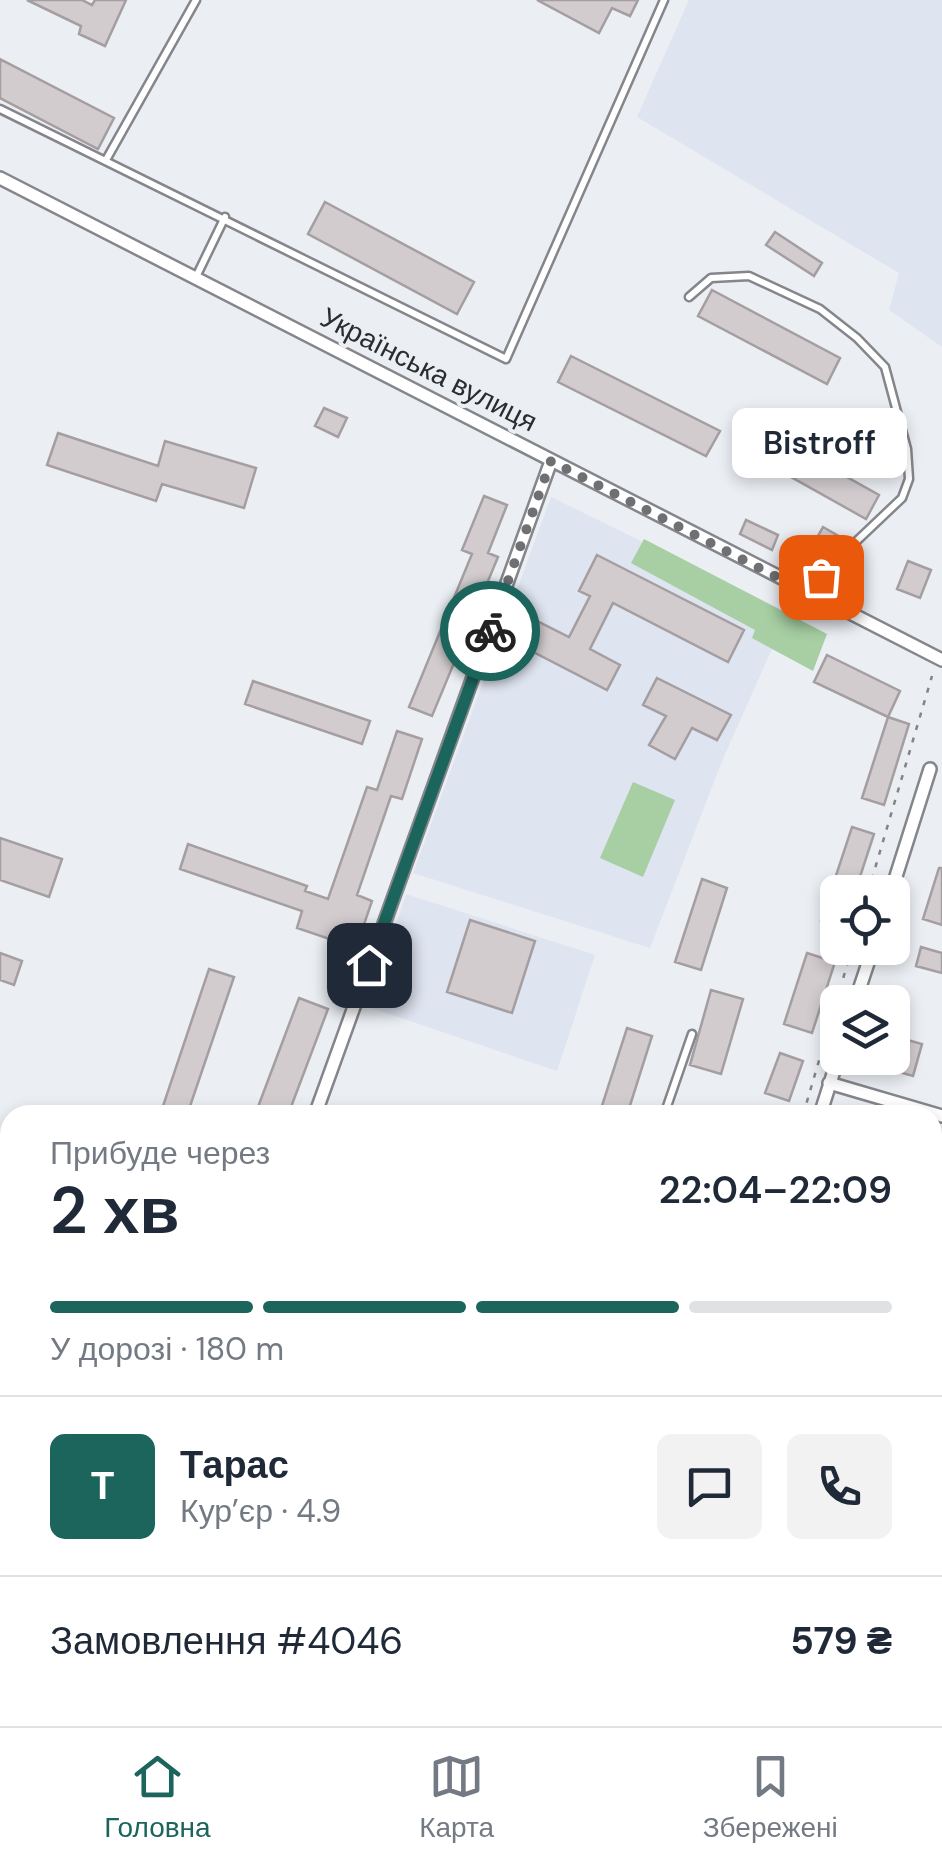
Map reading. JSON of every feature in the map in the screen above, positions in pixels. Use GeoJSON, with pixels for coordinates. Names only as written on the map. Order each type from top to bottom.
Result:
{"type":"FeatureCollection","features":[{"type":"Feature","properties":{"kind":"street","name":"Українська вулиця"},"geometry":{"type":"LineString","coordinates":[[0,178],[942,660]]}},
{"type":"Feature","properties":{"kind":"street"},"geometry":{"type":"LineString","coordinates":[[318,1105],[551,461]]}},
{"type":"Feature","properties":{"kind":"street"},"geometry":{"type":"LineString","coordinates":[[896,875],[930,769]]}},
{"type":"Feature","properties":{"kind":"street"},"geometry":{"type":"LineString","coordinates":[[823,1105],[833,1075]]}},
{"type":"Feature","properties":{"kind":"street"},"geometry":{"type":"LineString","coordinates":[[830,1083],[905,1105]]}},
{"type":"Feature","properties":{"kind":"lane"},"geometry":{"type":"LineString","coordinates":[[106,160],[196,0]]}},
{"type":"Feature","properties":{"kind":"lane"},"geometry":{"type":"LineString","coordinates":[[0,109],[225,217],[506,360],[664,0]]}},
{"type":"Feature","properties":{"kind":"lane"},"geometry":{"type":"LineString","coordinates":[[196,276],[225,217]]}},
{"type":"Feature","properties":{"kind":"lane"},"geometry":{"type":"LineString","coordinates":[[689,297],[711,278],[749,276],[820,309],[885,367],[907,449],[908,478],[902,498],[804,591]]}},
{"type":"Feature","properties":{"kind":"lane"},"geometry":{"type":"LineString","coordinates":[[667,1105],[692,1034]]}},
{"type":"Feature","properties":{"kind":"path"},"geometry":{"type":"LineString","coordinates":[[873,875],[932,676]]}},
{"type":"Feature","properties":{"kind":"path"},"geometry":{"type":"LineString","coordinates":[[805,1105],[847,965]]}},
{"type":"Feature","properties":{"kind":"shaded area"},"geometry":{"type":"Polygon","coordinates":[[[689,0],[942,0],[942,347],[889,310],[899,273],[637,117],[689,0]]]}},
{"type":"Feature","properties":{"kind":"shaded area"},"geometry":{"type":"Polygon","coordinates":[[[551,497],[788,613],[722,761],[650,948],[413,873],[551,497]]]}},
{"type":"Feature","properties":{"kind":"shaded area"},"geometry":{"type":"Polygon","coordinates":[[[406,894],[595,955],[557,1071],[369,1007],[406,894]]]}},
{"type":"Feature","properties":{"kind":"green space"},"geometry":{"type":"Polygon","coordinates":[[[644,539],[827,634],[813,671],[752,638],[755,630],[631,563],[644,539]]]}},
{"type":"Feature","properties":{"kind":"green space"},"geometry":{"type":"Polygon","coordinates":[[[633,782],[675,800],[643,877],[600,858],[633,782]]]}},
{"type":"Feature","properties":{"kind":"building"},"geometry":{"type":"Polygon","coordinates":[[[27,0],[82,0],[92,5],[95,0],[126,0],[105,46],[79,34],[81,26],[27,0]]]}},
{"type":"Feature","properties":{"kind":"building"},"geometry":{"type":"Polygon","coordinates":[[[537,0],[638,0],[630,16],[612,8],[599,33],[537,0]]]}},
{"type":"Feature","properties":{"kind":"building"},"geometry":{"type":"Polygon","coordinates":[[[0,59],[114,118],[98,149],[0,98],[0,59]]]}},
{"type":"Feature","properties":{"kind":"building"},"geometry":{"type":"Polygon","coordinates":[[[325,202],[474,282],[457,314],[308,234],[325,202]]]}},
{"type":"Feature","properties":{"kind":"building"},"geometry":{"type":"Polygon","coordinates":[[[775,232],[822,263],[814,276],[766,245],[775,232]]]}},
{"type":"Feature","properties":{"kind":"building"},"geometry":{"type":"Polygon","coordinates":[[[712,290],[840,358],[827,384],[698,316],[712,290]]]}},
{"type":"Feature","properties":{"kind":"building"},"geometry":{"type":"Polygon","coordinates":[[[571,356],[720,431],[706,456],[558,382],[571,356]]]}},
{"type":"Feature","properties":{"kind":"building"},"geometry":{"type":"Polygon","coordinates":[[[324,408],[347,418],[338,437],[315,426],[324,408]]]}},
{"type":"Feature","properties":{"kind":"building"},"geometry":{"type":"Polygon","coordinates":[[[754,425],[879,495],[866,519],[741,449],[754,425]]]}},
{"type":"Feature","properties":{"kind":"building"},"geometry":{"type":"Polygon","coordinates":[[[58,433],[158,466],[165,441],[256,468],[244,508],[162,484],[156,501],[47,465],[58,433]]]}},
{"type":"Feature","properties":{"kind":"building"},"geometry":{"type":"Polygon","coordinates":[[[484,496],[507,505],[488,553],[498,557],[432,716],[409,707],[472,554],[462,550],[484,496]]]}},
{"type":"Feature","properties":{"kind":"building"},"geometry":{"type":"Polygon","coordinates":[[[746,520],[778,535],[772,550],[740,534],[746,520]]]}},
{"type":"Feature","properties":{"kind":"building"},"geometry":{"type":"Polygon","coordinates":[[[823,527],[842,538],[831,556],[813,545],[823,527]]]}},
{"type":"Feature","properties":{"kind":"building"},"geometry":{"type":"Polygon","coordinates":[[[597,555],[744,630],[728,662],[613,603],[590,649],[620,665],[607,690],[514,642],[527,616],[569,637],[590,596],[579,591],[597,555]]]}},
{"type":"Feature","properties":{"kind":"building"},"geometry":{"type":"Polygon","coordinates":[[[908,561],[931,570],[920,598],[897,589],[908,561]]]}},
{"type":"Feature","properties":{"kind":"building"},"geometry":{"type":"Polygon","coordinates":[[[827,655],[900,691],[888,717],[814,682],[827,655]]]}},
{"type":"Feature","properties":{"kind":"building"},"geometry":{"type":"Polygon","coordinates":[[[657,678],[731,715],[717,740],[692,728],[675,759],[649,745],[666,716],[643,705],[657,678]]]}},
{"type":"Feature","properties":{"kind":"building"},"geometry":{"type":"Polygon","coordinates":[[[253,681],[370,721],[362,744],[245,704],[253,681]]]}},
{"type":"Feature","properties":{"kind":"building"},"geometry":{"type":"Polygon","coordinates":[[[888,717],[909,724],[884,805],[862,798],[888,717]]]}},
{"type":"Feature","properties":{"kind":"building"},"geometry":{"type":"Polygon","coordinates":[[[397,731],[422,739],[402,799],[391,796],[357,895],[372,901],[356,948],[297,928],[302,911],[180,869],[188,844],[307,886],[305,891],[328,899],[367,787],[377,790],[397,731]]]}},
{"type":"Feature","properties":{"kind":"building"},"geometry":{"type":"Polygon","coordinates":[[[852,827],[874,834],[861,875],[836,875],[852,827]]]}},
{"type":"Feature","properties":{"kind":"building"},"geometry":{"type":"Polygon","coordinates":[[[0,838],[62,859],[49,897],[0,880],[0,838]]]}},
{"type":"Feature","properties":{"kind":"building"},"geometry":{"type":"Polygon","coordinates":[[[942,868],[942,925],[923,919],[942,868]]]}},
{"type":"Feature","properties":{"kind":"building"},"geometry":{"type":"Polygon","coordinates":[[[702,879],[727,888],[701,970],[675,962],[702,879]]]}},
{"type":"Feature","properties":{"kind":"building"},"geometry":{"type":"Polygon","coordinates":[[[470,920],[535,941],[512,1013],[447,992],[470,920]]]}},
{"type":"Feature","properties":{"kind":"building"},"geometry":{"type":"Polygon","coordinates":[[[921,947],[942,953],[942,973],[916,966],[921,947]]]}},
{"type":"Feature","properties":{"kind":"building"},"geometry":{"type":"Polygon","coordinates":[[[0,953],[22,961],[14,985],[0,980],[0,953]]]}},
{"type":"Feature","properties":{"kind":"building"},"geometry":{"type":"Polygon","coordinates":[[[807,953],[820,957],[820,965],[834,965],[828,985],[820,985],[820,1008],[812,1033],[784,1024],[807,953]]]}},
{"type":"Feature","properties":{"kind":"building"},"geometry":{"type":"Polygon","coordinates":[[[209,969],[234,977],[190,1105],[163,1105],[209,969]]]}},
{"type":"Feature","properties":{"kind":"building"},"geometry":{"type":"Polygon","coordinates":[[[711,990],[743,999],[721,1074],[690,1065],[711,990]]]}},
{"type":"Feature","properties":{"kind":"building"},"geometry":{"type":"Polygon","coordinates":[[[299,998],[328,1009],[292,1105],[259,1105],[299,998]]]}},
{"type":"Feature","properties":{"kind":"building"},"geometry":{"type":"Polygon","coordinates":[[[627,1028],[652,1036],[630,1105],[602,1105],[627,1028]]]}},
{"type":"Feature","properties":{"kind":"building"},"geometry":{"type":"Polygon","coordinates":[[[910,1041],[922,1044],[913,1076],[909,1075],[910,1041]]]}},
{"type":"Feature","properties":{"kind":"building"},"geometry":{"type":"Polygon","coordinates":[[[780,1053],[803,1061],[789,1101],[765,1093],[780,1053]]]}},
{"type":"Feature","properties":{"kind":"way so far"},"geometry":{"type":"LineString","coordinates":[[490,631],[551,461],[804,591],[821,577]]}},
{"type":"Feature","properties":{"kind":"place","name":"Bistroff"},"geometry":{"type":"Point","coordinates":[821,577]}},
{"type":"Feature","properties":{"kind":"route"},"geometry":{"type":"LineString","coordinates":[[369,965],[490,631]]}}]}
